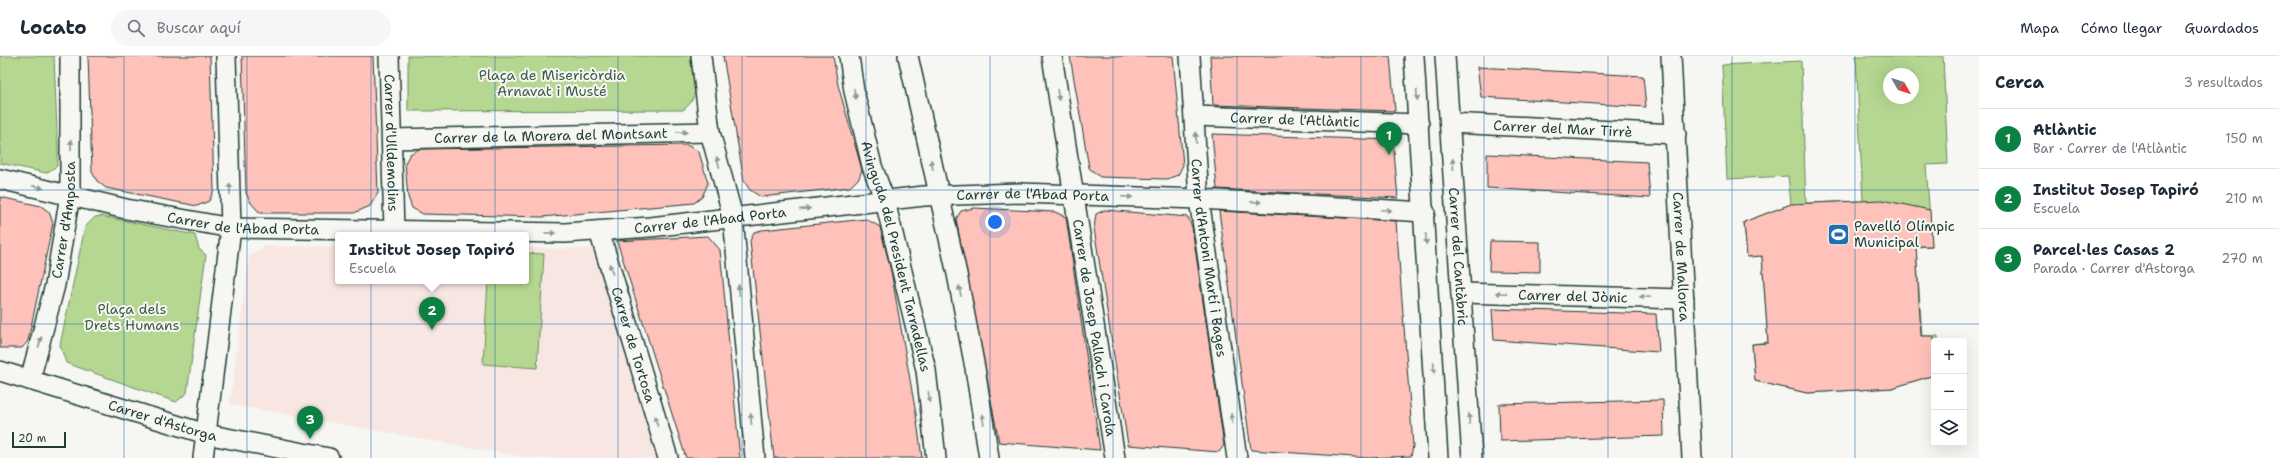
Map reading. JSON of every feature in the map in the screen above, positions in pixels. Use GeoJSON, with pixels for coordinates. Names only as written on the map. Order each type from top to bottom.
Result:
{"type":"FeatureCollection","features":[{"type":"Feature","properties":{"kind":"street","name":"Carrer d'Amposta"},"geometry":{"type":"LineString","coordinates":[[30,380],[55,285],[70,195],[70,56]]}},
{"type":"Feature","properties":{"kind":"street"},"geometry":{"type":"LineString","coordinates":[[203,458],[231,228],[226,56]]}},
{"type":"Feature","properties":{"kind":"street","name":"Carrer d'Ulldemolins"},"geometry":{"type":"LineString","coordinates":[[389,56],[394,231]]}},
{"type":"Feature","properties":{"kind":"street"},"geometry":{"type":"LineString","coordinates":[[701,56],[710,132],[733,217],[755,458]]}},
{"type":"Feature","properties":{"kind":"street","name":"Avinguda del President Tarradellas"},"geometry":{"type":"LineString","coordinates":[[849,56],[854,91],[872,166],[885,201],[926,370],[936,458]]}},
{"type":"Feature","properties":{"kind":"street"},"geometry":{"type":"LineString","coordinates":[[908,56],[938,196],[957,274],[975,368],[989,458]]}},
{"type":"Feature","properties":{"kind":"street","name":"Carrer de Josep Pallach i Carola"},"geometry":{"type":"LineString","coordinates":[[1052,56],[1115,458]]}},
{"type":"Feature","properties":{"kind":"street","name":"Carrer d'Antoni Martí i Bages"},"geometry":{"type":"LineString","coordinates":[[1190,56],[1195,116],[1199,199],[1237,458]]}},
{"type":"Feature","properties":{"kind":"street"},"geometry":{"type":"LineString","coordinates":[[1414,56],[1420,124],[1438,458]]}},
{"type":"Feature","properties":{"kind":"street","name":"Carrer del Cantàbric"},"geometry":{"type":"LineString","coordinates":[[1445,56],[1472,458]]}},
{"type":"Feature","properties":{"kind":"street","name":"Carrer de Mallorca"},"geometry":{"type":"LineString","coordinates":[[1671,56],[1692,458]]}},
{"type":"Feature","properties":{"kind":"street","name":"Carrer de l'Atlàntic"},"geometry":{"type":"LineString","coordinates":[[1195,116],[1420,124]]}},
{"type":"Feature","properties":{"kind":"street","name":"Carrer del Mar Tirrè"},"geometry":{"type":"LineString","coordinates":[[1450,123],[1676,134]]}},
{"type":"Feature","properties":{"kind":"street","name":"Carrer de la Morera del Montsant"},"geometry":{"type":"LineString","coordinates":[[392,139],[710,132]]}},
{"type":"Feature","properties":{"kind":"street","name":"Carrer de l'Abad Porta"},"geometry":{"type":"LineString","coordinates":[[0,179],[126,209],[231,228],[480,232]]}},
{"type":"Feature","properties":{"kind":"street","name":"Carrer de l'Abad Porta"},"geometry":{"type":"LineString","coordinates":[[529,233],[565,233],[599,231],[938,196],[1020,194],[1199,199],[1425,212]]}},
{"type":"Feature","properties":{"kind":"street","name":"Carrer de Tortosa"},"geometry":{"type":"LineString","coordinates":[[599,231],[668,458]]}},
{"type":"Feature","properties":{"kind":"street","name":"Carrer del Jònic"},"geometry":{"type":"LineString","coordinates":[[1461,293],[1684,299]]}},
{"type":"Feature","properties":{"kind":"street","name":"Carrer d'Astorga"},"geometry":{"type":"LineString","coordinates":[[0,371],[206,434],[329,458]]}},
{"type":"Feature","properties":{"kind":"shaded area"},"geometry":{"type":"Polygon","coordinates":[[[264,246],[335,247],[335,284],[529,284],[529,248],[599,249],[662,458],[529,458],[230,404],[249,256],[264,246]]]}},
{"type":"Feature","properties":{"kind":"green space"},"geometry":{"type":"Polygon","coordinates":[[[0,56],[54,56],[58,156],[57,166],[46,173],[0,163],[0,56]]]}},
{"type":"Feature","properties":{"kind":"green space","name":"Plaça de Misericòrdia Arnavat i Musté"},"geometry":{"type":"Polygon","coordinates":[[[408,56],[690,56],[695,92],[689,104],[683,110],[408,111],[408,56]]]}},
{"type":"Feature","properties":{"kind":"green space","name":"Pavelló Olímpic Municipal"},"geometry":{"type":"Polygon","coordinates":[[[1856,56],[1943,56],[1948,164],[1926,165],[1932,246],[1916,247],[1922,336],[1938,336],[1938,338],[1931,338],[1931,376],[1892,388],[1807,393],[1755,381],[1752,344],[1768,342],[1762,256],[1747,257],[1744,222],[1791,204],[1788,176],[1727,179],[1722,65],[1801,61],[1806,203],[1863,201],[1856,56]]]}},
{"type":"Feature","properties":{"kind":"green space","name":"Plaça dels Drets Humans"},"geometry":{"type":"Polygon","coordinates":[[[101,216],[195,235],[199,249],[206,255],[187,393],[176,402],[66,363],[60,345],[85,227],[95,217],[101,216]]]}},
{"type":"Feature","properties":{"kind":"green space"},"geometry":{"type":"Polygon","coordinates":[[[529,253],[544,254],[537,368],[483,364],[488,284],[529,284],[529,253]]]}},
{"type":"Feature","properties":{"kind":"building"},"geometry":{"type":"Polygon","coordinates":[[[88,56],[210,56],[214,190],[209,201],[197,206],[106,188],[97,181],[92,172],[88,56]]]}},
{"type":"Feature","properties":{"kind":"building"},"geometry":{"type":"Polygon","coordinates":[[[242,56],[373,56],[378,193],[370,206],[354,213],[260,213],[251,203],[246,193],[242,56]]]}},
{"type":"Feature","properties":{"kind":"building"},"geometry":{"type":"Polygon","coordinates":[[[723,56],[833,56],[838,85],[862,170],[859,178],[850,187],[761,197],[750,190],[744,181],[723,56]]]}},
{"type":"Feature","properties":{"kind":"building"},"geometry":{"type":"Polygon","coordinates":[[[1070,56],[1173,56],[1183,165],[1178,175],[1167,179],[1100,177],[1089,168],[1070,56]]]}},
{"type":"Feature","properties":{"kind":"building"},"geometry":{"type":"Polygon","coordinates":[[[1210,56],[1390,56],[1395,111],[1213,105],[1210,56]]]}},
{"type":"Feature","properties":{"kind":"building"},"geometry":{"type":"Polygon","coordinates":[[[1477,67],[1643,76],[1646,107],[1481,97],[1477,67]]]}},
{"type":"Feature","properties":{"kind":"building"},"geometry":{"type":"Polygon","coordinates":[[[1212,134],[1393,140],[1398,198],[1217,189],[1212,134]]]}},
{"type":"Feature","properties":{"kind":"building"},"geometry":{"type":"Polygon","coordinates":[[[687,145],[699,152],[708,183],[702,197],[694,203],[542,217],[423,214],[412,208],[408,197],[405,163],[410,154],[419,149],[687,145]]]}},
{"type":"Feature","properties":{"kind":"building"},"geometry":{"type":"Polygon","coordinates":[[[1487,154],[1647,162],[1650,198],[1487,188],[1487,154]]]}},
{"type":"Feature","properties":{"kind":"building"},"geometry":{"type":"Polygon","coordinates":[[[0,197],[41,206],[49,212],[53,223],[28,341],[22,348],[0,348],[0,197]]]}},
{"type":"Feature","properties":{"kind":"building","name":"Pavelló Olímpic Municipal"},"geometry":{"type":"Polygon","coordinates":[[[1882,200],[1930,210],[1932,246],[1916,246],[1921,336],[1934,336],[1934,338],[1931,338],[1931,376],[1892,388],[1807,393],[1755,381],[1752,344],[1768,343],[1762,256],[1747,257],[1744,222],[1791,204],[1882,200]]]}},
{"type":"Feature","properties":{"kind":"building"},"geometry":{"type":"Polygon","coordinates":[[[974,208],[1055,212],[1066,217],[1100,450],[999,442],[956,219],[961,211],[974,208]]]}},
{"type":"Feature","properties":{"kind":"building"},"geometry":{"type":"Polygon","coordinates":[[[1105,210],[1188,217],[1192,227],[1224,445],[1219,452],[1128,445],[1094,228],[1096,214],[1105,210]]]}},
{"type":"Feature","properties":{"kind":"building"},"geometry":{"type":"Polygon","coordinates":[[[1219,211],[1396,221],[1413,446],[1411,456],[1369,458],[1251,450],[1219,211]]]}},
{"type":"Feature","properties":{"kind":"building"},"geometry":{"type":"Polygon","coordinates":[[[866,219],[880,227],[891,271],[916,414],[922,458],[774,458],[750,241],[754,232],[762,230],[866,219]]]}},
{"type":"Feature","properties":{"kind":"building"},"geometry":{"type":"Polygon","coordinates":[[[708,236],[720,250],[740,458],[686,458],[617,241],[708,236]]]}},
{"type":"Feature","properties":{"kind":"building"},"geometry":{"type":"Polygon","coordinates":[[[1490,241],[1540,242],[1540,272],[1489,271],[1490,241]]]}},
{"type":"Feature","properties":{"kind":"building"},"geometry":{"type":"Polygon","coordinates":[[[1492,309],[1656,314],[1659,352],[1494,340],[1492,309]]]}},
{"type":"Feature","properties":{"kind":"building"},"geometry":{"type":"Polygon","coordinates":[[[1663,400],[1664,436],[1500,441],[1499,404],[1663,400]]]}},
{"type":"Feature","properties":{"kind":"place","name":"Atlàntic"},"geometry":{"type":"Point","coordinates":[1389,155]}},
{"type":"Feature","properties":{"kind":"place","name":"Pavelló Olímpic Municipal"},"geometry":{"type":"Point","coordinates":[1838,234]}},
{"type":"Feature","properties":{"kind":"place","name":"Institut Josep Tapiró"},"geometry":{"type":"Point","coordinates":[432,330]}},
{"type":"Feature","properties":{"kind":"place","name":"Parcel·les Casas 2"},"geometry":{"type":"Point","coordinates":[310,439]}}]}
